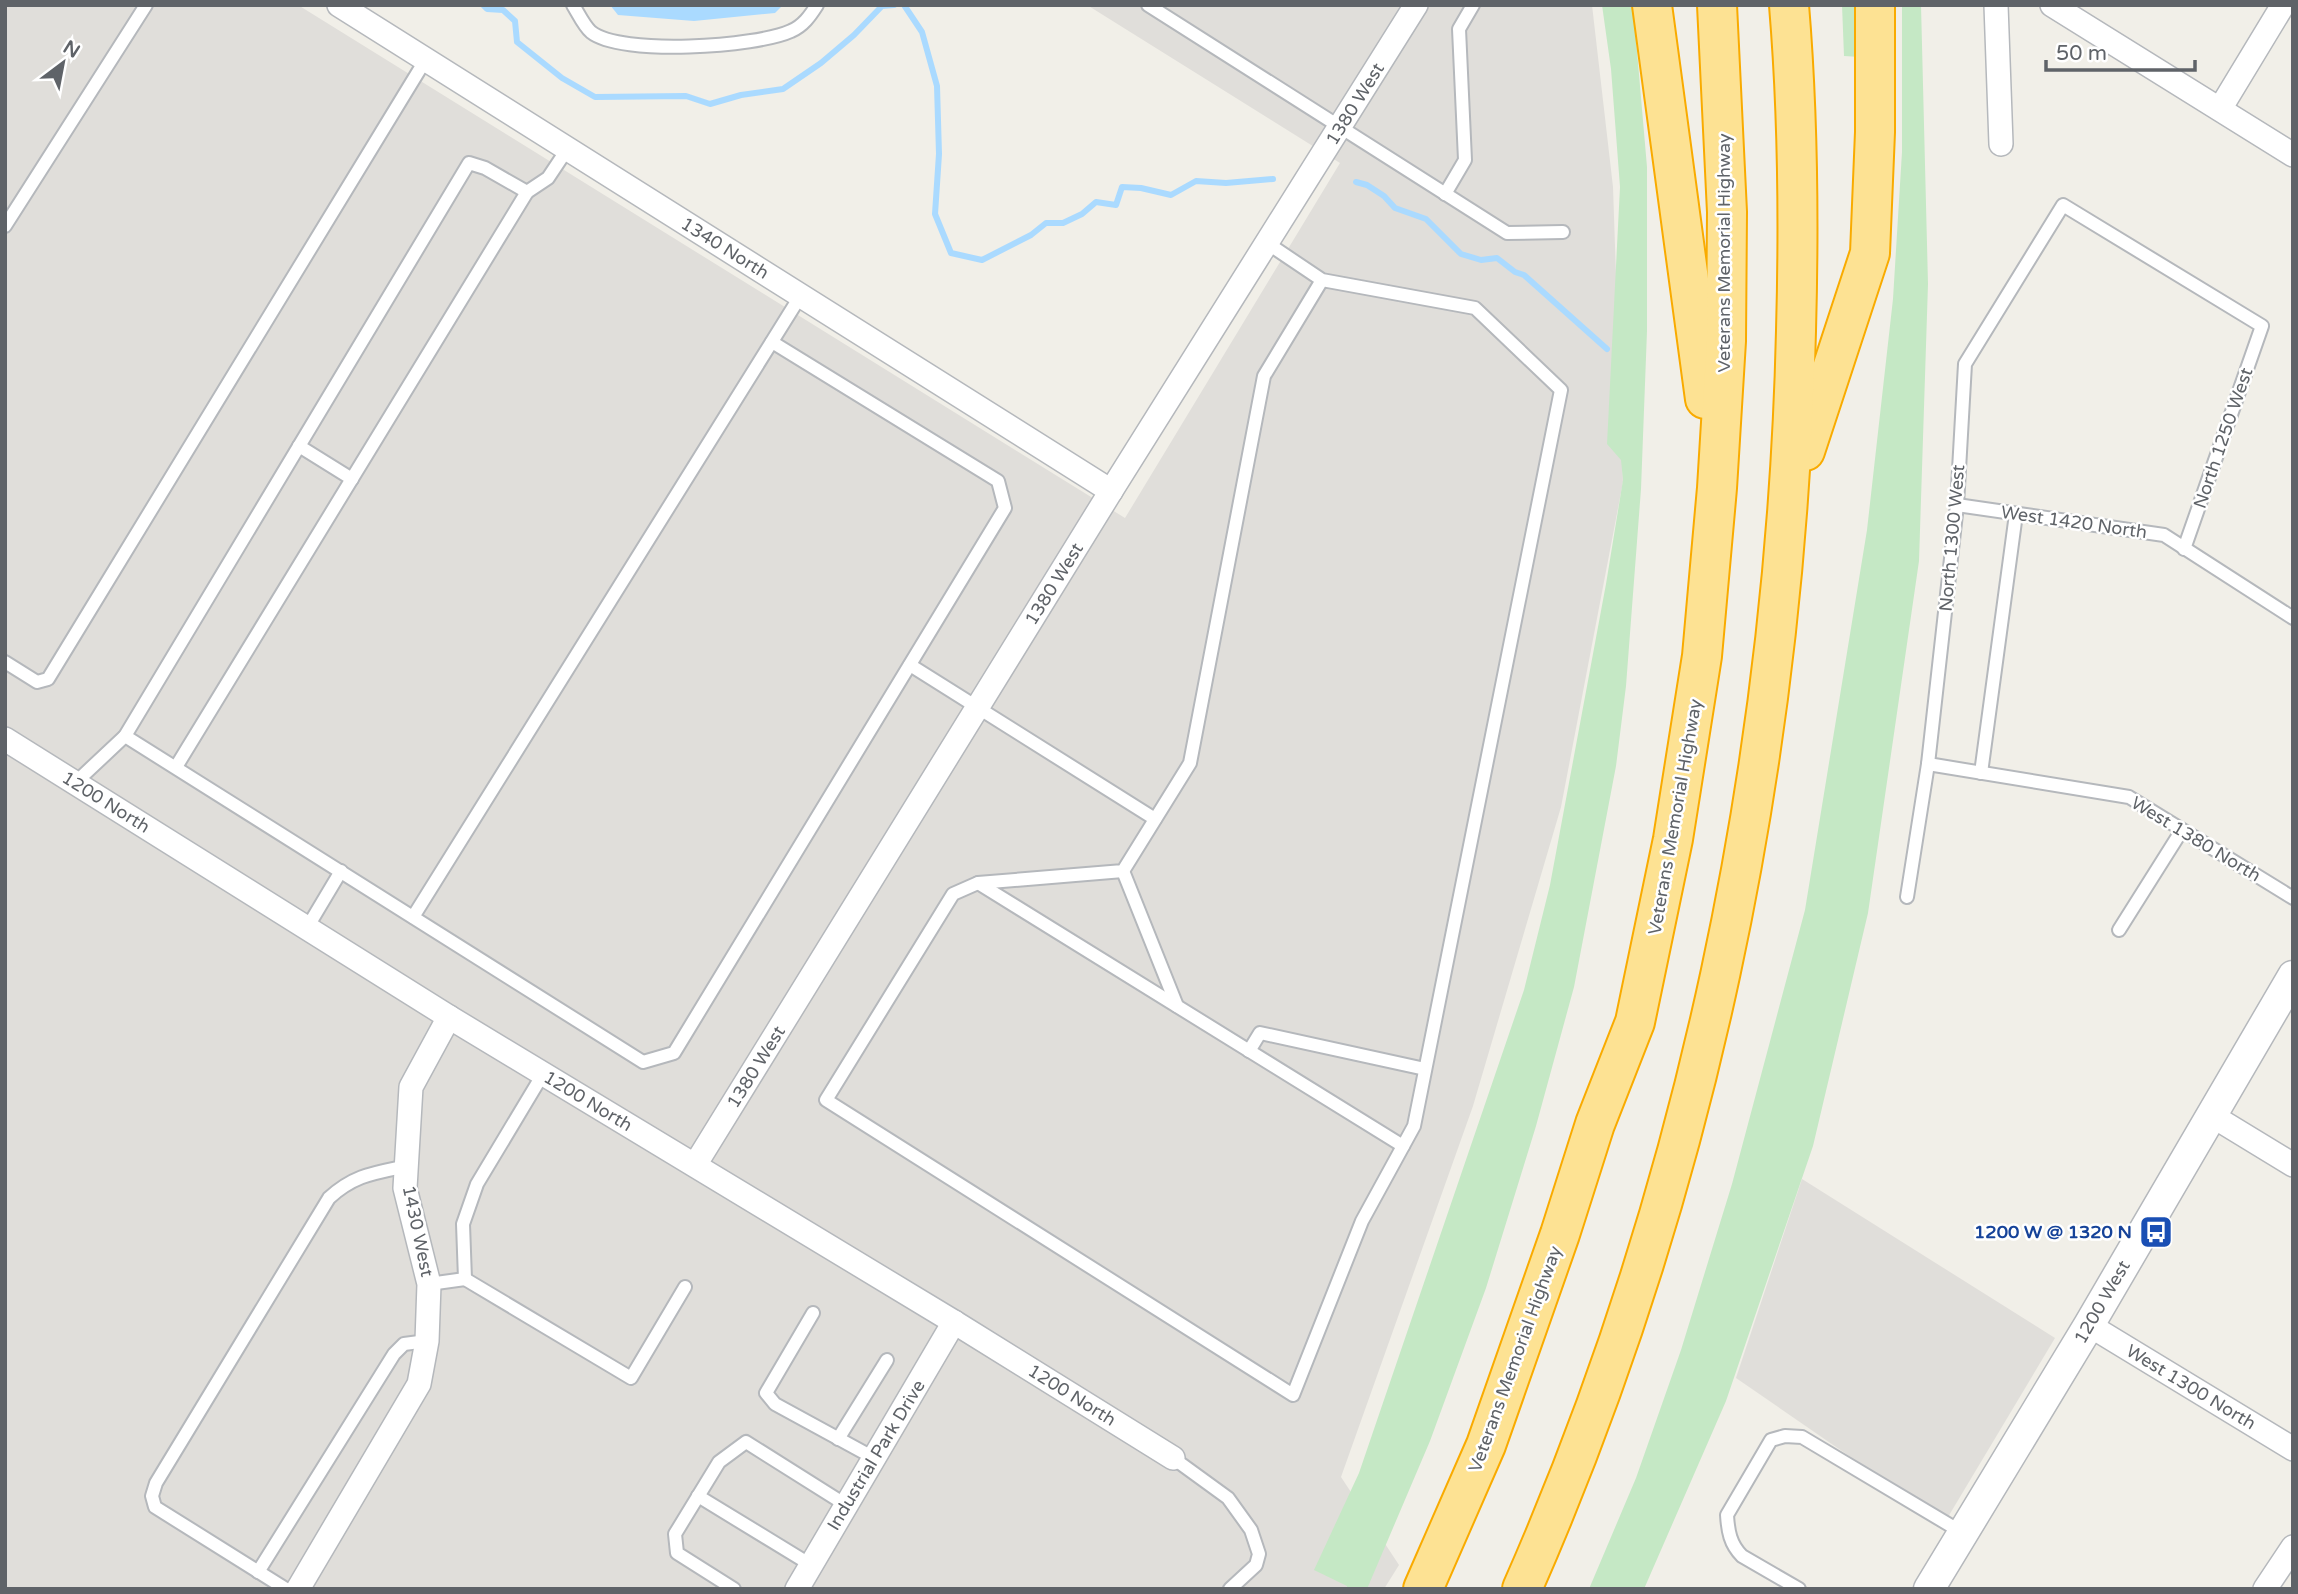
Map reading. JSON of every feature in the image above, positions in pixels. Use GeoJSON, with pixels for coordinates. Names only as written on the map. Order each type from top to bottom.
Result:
{"type":"FeatureCollection","features":[{"type":"Feature","properties":{"kind":"highway"},"geometry":{"type":"LineString","coordinates":[[1652,5],[1717,488]]}},
{"type":"Feature","properties":{"kind":"highway","name":"Veterans Memorial Highway"},"geometry":{"type":"LineString","coordinates":[[1423,1589],[1490,1433],[1556,1247],[1595,1124],[1635,1022],[1663,892],[1688,755],[1702,656],[1717,488],[1726,341],[1727,212],[1717,5]]}},
{"type":"Feature","properties":{"kind":"highway"},"geometry":{"type":"LineString","coordinates":[[1522,1589],[1577,1454],[1620,1334],[1666,1184],[1706,1032],[1749,829],[1773,656],[1793,421],[1798,276],[1796,152],[1789,5]]}},
{"type":"Feature","properties":{"kind":"highway"},"geometry":{"type":"LineString","coordinates":[[1788,503],[1870,253],[1875,132],[1875,5]]}},
{"type":"Feature","properties":{"kind":"street","name":"1340 North"},"geometry":{"type":"LineString","coordinates":[[339,5],[1111,491]]}},
{"type":"Feature","properties":{"kind":"street","name":"1380 West"},"geometry":{"type":"LineString","coordinates":[[695,1166],[1111,491],[1416,5]]}},
{"type":"Feature","properties":{"kind":"street"},"geometry":{"type":"LineString","coordinates":[[1996,5],[2001,144]]}},
{"type":"Feature","properties":{"kind":"street"},"geometry":{"type":"LineString","coordinates":[[2052,5],[2293,155]]}},
{"type":"Feature","properties":{"kind":"street"},"geometry":{"type":"LineString","coordinates":[[2220,109],[2283,5]]}},
{"type":"Feature","properties":{"kind":"street","name":"1200 North"},"geometry":{"type":"LineString","coordinates":[[5,739],[449,1017],[954,1322],[1173,1458]]}},
{"type":"Feature","properties":{"kind":"street","name":"1200 West"},"geometry":{"type":"LineString","coordinates":[[1929,1589],[2089,1325],[2293,976]]}},
{"type":"Feature","properties":{"kind":"street","name":"1430 West"},"geometry":{"type":"LineString","coordinates":[[298,1589],[419,1384],[427,1341],[429,1284],[405,1188],[411,1087],[449,1017]]}},
{"type":"Feature","properties":{"kind":"street"},"geometry":{"type":"LineString","coordinates":[[2211,1115],[2293,1165]]}},
{"type":"Feature","properties":{"kind":"street","name":"Industrial Park Drive"},"geometry":{"type":"LineString","coordinates":[[797,1589],[954,1322]]}},
{"type":"Feature","properties":{"kind":"street","name":"West 1300 North"},"geometry":{"type":"LineString","coordinates":[[2089,1325],[2293,1448]]}},
{"type":"Feature","properties":{"kind":"street"},"geometry":{"type":"LineString","coordinates":[[2265,1589],[2293,1546]]}},
{"type":"Feature","properties":{"kind":"lane"},"geometry":{"type":"LineString","coordinates":[[5,226],[146,5]]}},
{"type":"Feature","properties":{"kind":"lane"},"geometry":{"type":"LineString","coordinates":[[573,5],[591,32],[616,42],[671,48],[768,38],[792,31],[807,21],[817,5]]}},
{"type":"Feature","properties":{"kind":"lane"},"geometry":{"type":"LineString","coordinates":[[1148,5],[1507,233],[1563,232]]}},
{"type":"Feature","properties":{"kind":"lane"},"geometry":{"type":"LineString","coordinates":[[1446,194],[1465,160],[1459,29],[1473,5]]}},
{"type":"Feature","properties":{"kind":"lane"},"geometry":{"type":"LineString","coordinates":[[5,662],[37,682],[48,679],[426,59]]}},
{"type":"Feature","properties":{"kind":"lane"},"geometry":{"type":"LineString","coordinates":[[176,767],[527,192],[548,178],[568,148]]}},
{"type":"Feature","properties":{"kind":"lane"},"geometry":{"type":"LineString","coordinates":[[75,783],[125,736],[469,163],[485,168],[527,192]]}},
{"type":"Feature","properties":{"kind":"lane","name":"North 1250 West"},"geometry":{"type":"LineString","coordinates":[[2063,205],[2262,326],[2184,549]]}},
{"type":"Feature","properties":{"kind":"lane","name":"North 1300 West"},"geometry":{"type":"LineString","coordinates":[[1907,897],[1928,764],[1957,505],[1965,364],[2063,205]]}},
{"type":"Feature","properties":{"kind":"lane"},"geometry":{"type":"LineString","coordinates":[[1123,871],[978,883],[953,894],[826,1100],[1293,1395],[1362,1221],[1414,1126],[1561,390],[1475,307],[1322,280],[1268,243]]}},
{"type":"Feature","properties":{"kind":"lane"},"geometry":{"type":"LineString","coordinates":[[1123,871],[1190,764],[1264,376],[1322,280]]}},
{"type":"Feature","properties":{"kind":"lane"},"geometry":{"type":"LineString","coordinates":[[414,917],[801,295]]}},
{"type":"Feature","properties":{"kind":"lane"},"geometry":{"type":"LineString","coordinates":[[125,736],[643,1062],[674,1054],[1004,508],[998,481],[772,342]]}},
{"type":"Feature","properties":{"kind":"lane"},"geometry":{"type":"LineString","coordinates":[[299,446],[352,479]]}},
{"type":"Feature","properties":{"kind":"lane","name":"West 1420 North"},"geometry":{"type":"LineString","coordinates":[[1957,505],[2164,535],[2293,618]]}},
{"type":"Feature","properties":{"kind":"lane"},"geometry":{"type":"LineString","coordinates":[[1981,773],[2016,514]]}},
{"type":"Feature","properties":{"kind":"lane"},"geometry":{"type":"LineString","coordinates":[[910,665],[1156,819]]}},
{"type":"Feature","properties":{"kind":"lane","name":"West 1380 North"},"geometry":{"type":"LineString","coordinates":[[1928,764],[2129,797],[2293,898]]}},
{"type":"Feature","properties":{"kind":"lane"},"geometry":{"type":"LineString","coordinates":[[2119,930],[2182,830]]}},
{"type":"Feature","properties":{"kind":"lane"},"geometry":{"type":"LineString","coordinates":[[307,928],[341,871]]}},
{"type":"Feature","properties":{"kind":"lane"},"geometry":{"type":"LineString","coordinates":[[1123,871],[1177,1006]]}},
{"type":"Feature","properties":{"kind":"lane"},"geometry":{"type":"LineString","coordinates":[[978,883],[1403,1146]]}},
{"type":"Feature","properties":{"kind":"lane"},"geometry":{"type":"LineString","coordinates":[[1249,1051],[1260,1033],[1425,1069]]}},
{"type":"Feature","properties":{"kind":"lane"},"geometry":{"type":"LineString","coordinates":[[465,1279],[463,1224],[477,1184],[544,1074]]}},
{"type":"Feature","properties":{"kind":"lane"},"geometry":{"type":"LineString","coordinates":[[286,1589],[155,1507],[152,1496],[156,1483],[329,1198],[344,1184],[368,1174],[407,1166]]}},
{"type":"Feature","properties":{"kind":"lane"},"geometry":{"type":"LineString","coordinates":[[429,1284],[465,1279],[631,1378],[685,1287]]}},
{"type":"Feature","properties":{"kind":"lane"},"geometry":{"type":"LineString","coordinates":[[813,1313],[766,1393],[775,1404],[874,1458]]}},
{"type":"Feature","properties":{"kind":"lane"},"geometry":{"type":"LineString","coordinates":[[258,1572],[394,1354],[404,1344],[427,1341]]}},
{"type":"Feature","properties":{"kind":"lane"},"geometry":{"type":"LineString","coordinates":[[838,1439],[887,1360]]}},
{"type":"Feature","properties":{"kind":"lane"},"geometry":{"type":"LineString","coordinates":[[1799,1589],[1742,1556],[1735,1549],[1728,1528],[1727,1515],[1771,1440],[1785,1436],[1802,1437],[1963,1533]]}},
{"type":"Feature","properties":{"kind":"lane"},"geometry":{"type":"LineString","coordinates":[[734,1589],[677,1553],[675,1534],[719,1462],[746,1442],[846,1505]]}},
{"type":"Feature","properties":{"kind":"lane"},"geometry":{"type":"LineString","coordinates":[[1173,1458],[1228,1498],[1251,1530],[1259,1554],[1256,1565],[1230,1589]]}},
{"type":"Feature","properties":{"kind":"lane"},"geometry":{"type":"LineString","coordinates":[[698,1496],[811,1565]]}},
{"type":"Feature","properties":{"kind":"shaded area"},"geometry":{"type":"Polygon","coordinates":[[[5,5],[298,5],[1125,518],[1340,163],[1087,5],[1592,5],[1613,187],[1623,482],[1561,807],[1473,1106],[1341,1477],[1399,1565],[1384,1589],[5,1589],[5,5]]]}},
{"type":"Feature","properties":{"kind":"shaded area"},"geometry":{"type":"Polygon","coordinates":[[[1802,1179],[2055,1338],[1945,1522],[1736,1378],[1802,1179]]]}},
{"type":"Feature","properties":{"kind":"green space"},"geometry":{"type":"Polygon","coordinates":[[[1602,5],[1633,5],[1647,167],[1647,331],[1641,489],[1626,686],[1616,766],[1574,987],[1536,1126],[1486,1288],[1430,1441],[1367,1589],[1347,1589],[1347,1586],[1314,1570],[1359,1473],[1524,990],[1550,885],[1623,480],[1621,460],[1607,444],[1620,187],[1611,69],[1602,5]]]}},
{"type":"Feature","properties":{"kind":"green space"},"geometry":{"type":"Polygon","coordinates":[[[1842,5],[1859,5],[1860,57],[1844,56],[1842,5]]]}},
{"type":"Feature","properties":{"kind":"green space"},"geometry":{"type":"Polygon","coordinates":[[[1902,5],[1921,5],[1928,284],[1919,561],[1868,913],[1813,1146],[1726,1401],[1644,1589],[1589,1589],[1636,1478],[1681,1350],[1732,1184],[1805,910],[1867,530],[1893,299],[1902,152],[1902,5]]]}},
{"type":"Feature","properties":{"kind":"water"},"geometry":{"type":"Polygon","coordinates":[[[610,5],[783,5],[775,13],[694,21],[618,15],[610,5]]]}},
{"type":"Feature","properties":{"kind":"waterway"},"geometry":{"type":"LineString","coordinates":[[483,5],[487,9],[503,10],[515,21],[517,42],[562,78],[595,97],[686,96],[710,104],[741,95],[783,89],[821,63],[882,6],[894,5]]}},
{"type":"Feature","properties":{"kind":"waterway"},"geometry":{"type":"LineString","coordinates":[[904,5],[922,32],[937,86],[939,154],[935,214],[951,253],[982,260],[1031,235],[1046,223],[1063,223],[1082,214],[1096,202],[1116,205],[1122,187],[1171,195],[1196,181],[1226,183],[1273,179]]}},
{"type":"Feature","properties":{"kind":"waterway"},"geometry":{"type":"LineString","coordinates":[[1356,182],[1367,185],[1384,196],[1395,208],[1426,219],[1461,254],[1481,260],[1497,258],[1515,272],[1524,275],[1607,349]]}},
{"type":"Feature","properties":{"kind":"place","name":"1200 W @ 1320 N"},"geometry":{"type":"Point","coordinates":[2156,1232]}}]}
